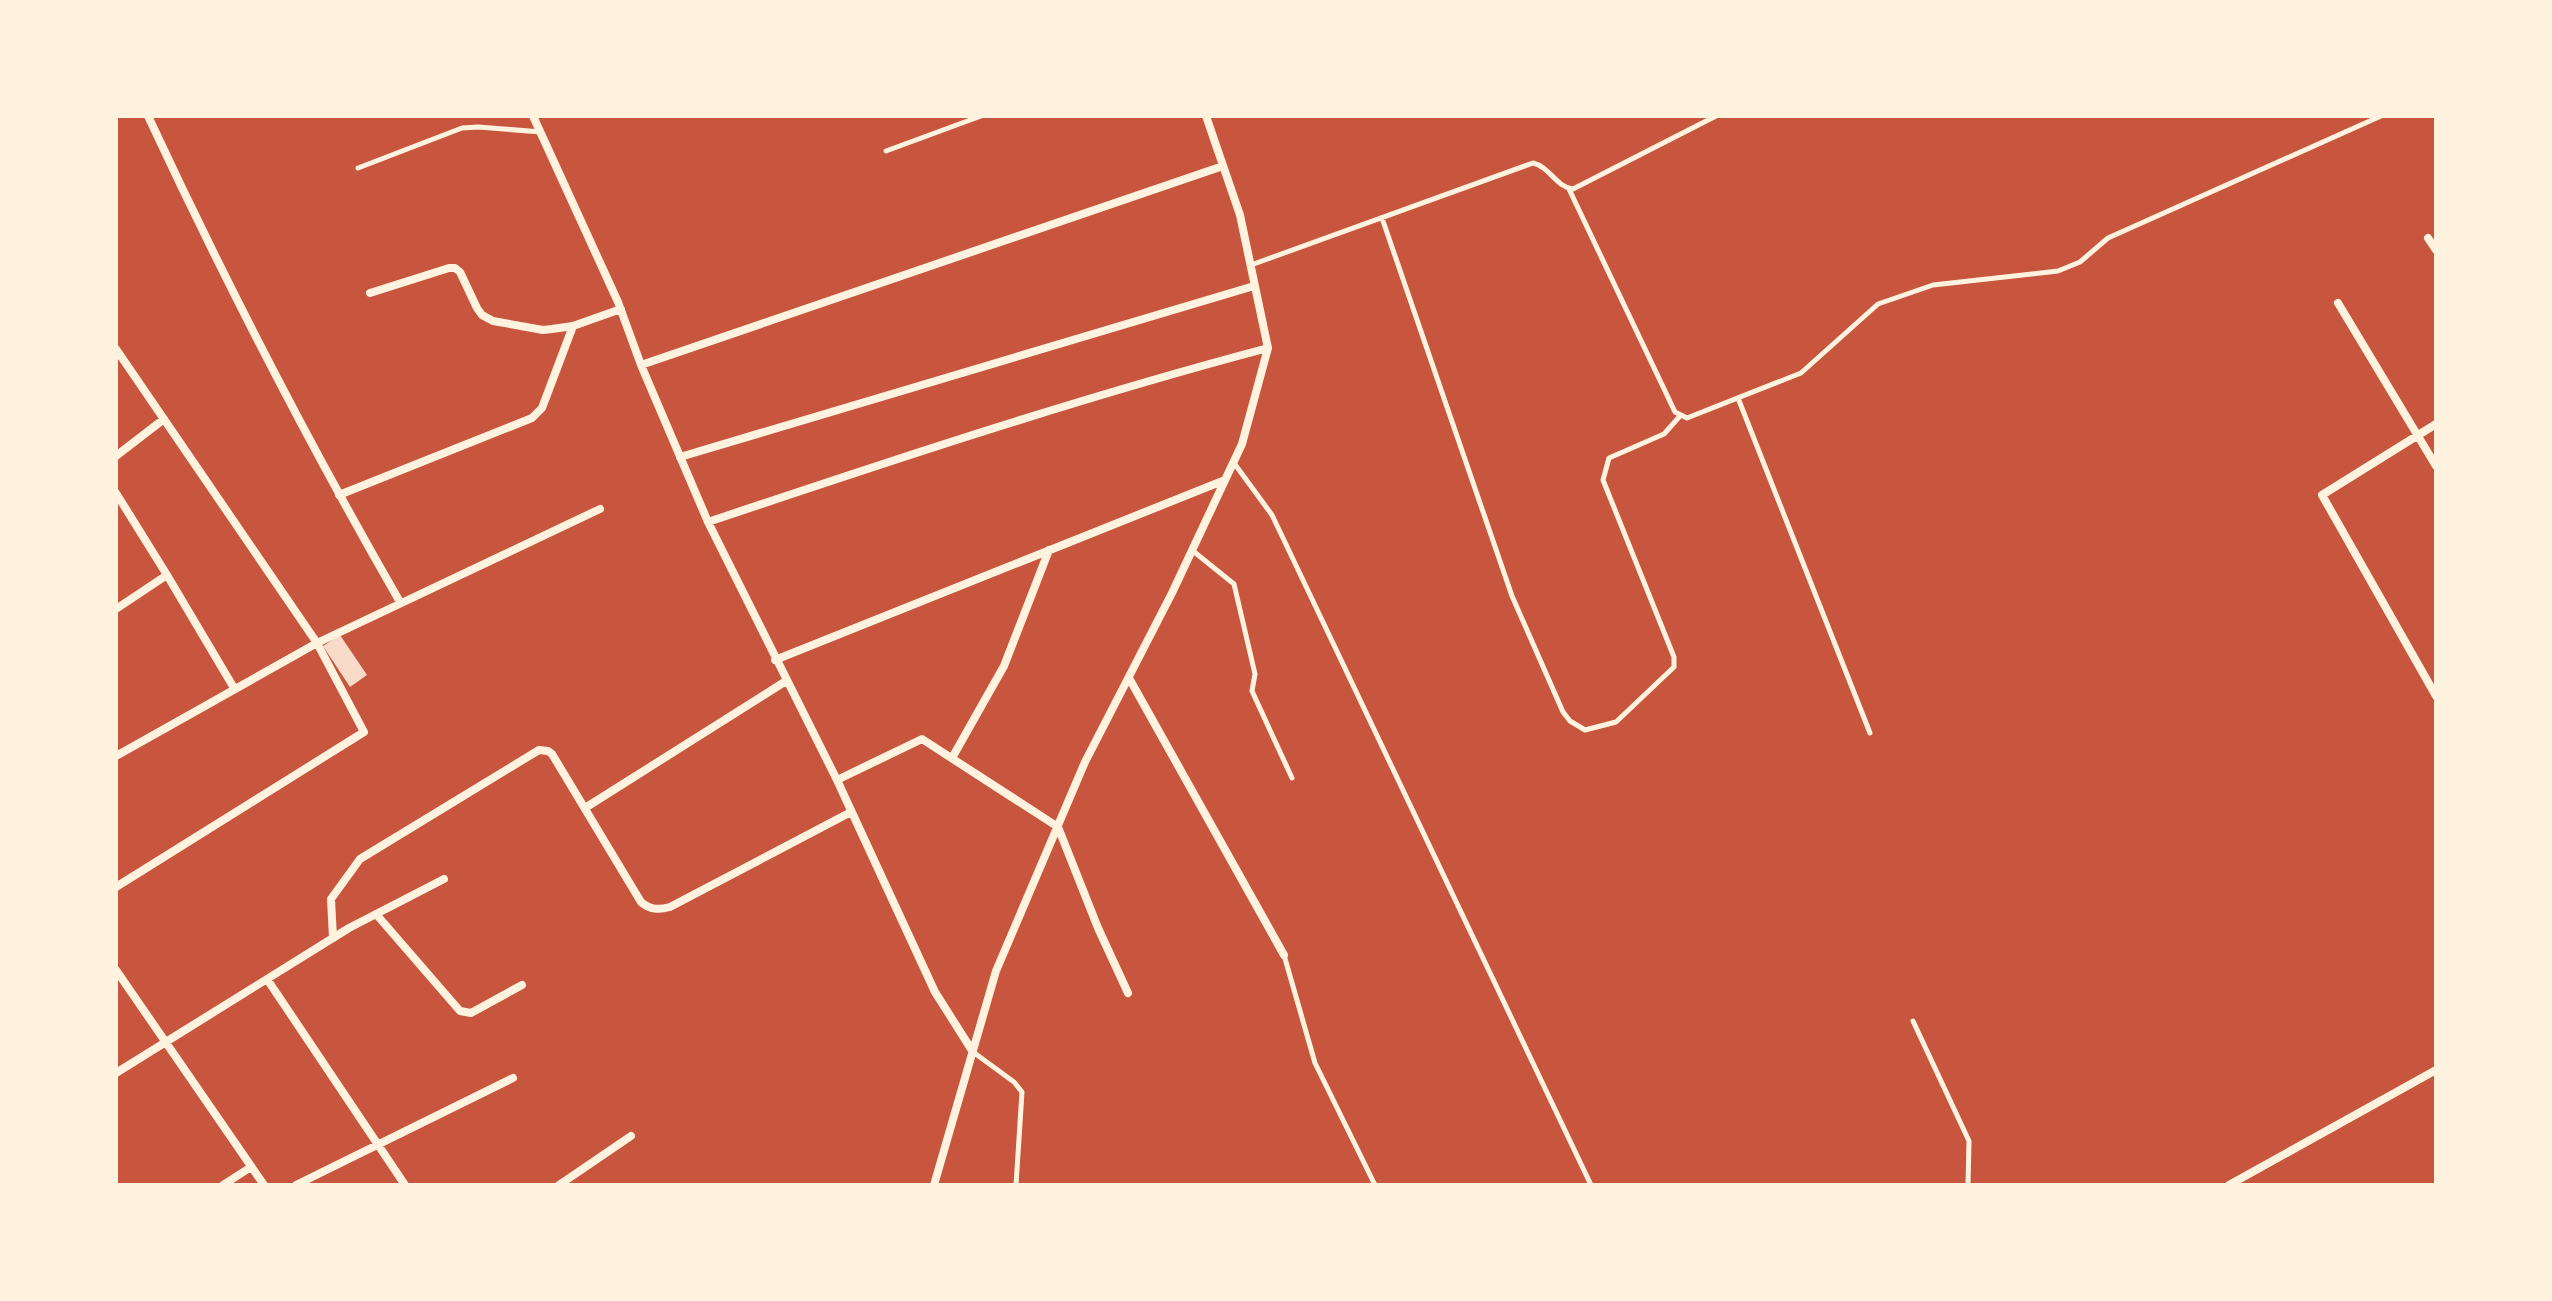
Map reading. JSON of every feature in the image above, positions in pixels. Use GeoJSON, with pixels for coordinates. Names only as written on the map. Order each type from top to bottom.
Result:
{"type":"FeatureCollection","features":[{"type":"Feature","properties":{"kind":"street"},"geometry":{"type":"LineString","coordinates":[[148,116],[192,210],[339,495],[400,602]]}},
{"type":"Feature","properties":{"kind":"street"},"geometry":{"type":"LineString","coordinates":[[533,116],[621,309],[641,365],[708,522],[837,780],[935,992],[973,1052]]}},
{"type":"Feature","properties":{"kind":"street"},"geometry":{"type":"LineString","coordinates":[[934,1185],[996,971],[1085,762],[1192,551],[1242,444],[1268,348],[1240,215],[1206,116]]}},
{"type":"Feature","properties":{"kind":"street"},"geometry":{"type":"LineString","coordinates":[[641,365],[1223,166]]}},
{"type":"Feature","properties":{"kind":"street"},"geometry":{"type":"LineString","coordinates":[[2428,238],[2436,250]]}},
{"type":"Feature","properties":{"kind":"street"},"geometry":{"type":"LineString","coordinates":[[370,293],[455,268],[460,272],[477,308],[488,318],[543,330],[573,326],[621,309]]}},
{"type":"Feature","properties":{"kind":"street"},"geometry":{"type":"LineString","coordinates":[[680,457],[1254,286]]}},
{"type":"Feature","properties":{"kind":"street"},"geometry":{"type":"LineString","coordinates":[[2338,303],[2436,466]]}},
{"type":"Feature","properties":{"kind":"street"},"geometry":{"type":"LineString","coordinates":[[339,495],[532,418],[542,408],[573,326]]}},
{"type":"Feature","properties":{"kind":"street"},"geometry":{"type":"LineString","coordinates":[[708,522],[1156,378],[1268,348]]}},
{"type":"Feature","properties":{"kind":"street"},"geometry":{"type":"LineString","coordinates":[[116,349],[317,643],[364,732],[116,887]]}},
{"type":"Feature","properties":{"kind":"street"},"geometry":{"type":"LineString","coordinates":[[116,456],[164,419]]}},
{"type":"Feature","properties":{"kind":"street"},"geometry":{"type":"LineString","coordinates":[[2436,424],[2322,495],[2436,696]]}},
{"type":"Feature","properties":{"kind":"street"},"geometry":{"type":"LineString","coordinates":[[775,660],[1225,480]]}},
{"type":"Feature","properties":{"kind":"street"},"geometry":{"type":"LineString","coordinates":[[116,493],[234,688]]}},
{"type":"Feature","properties":{"kind":"street"},"geometry":{"type":"LineString","coordinates":[[116,756],[317,643],[600,509]]}},
{"type":"Feature","properties":{"kind":"street"},"geometry":{"type":"LineString","coordinates":[[952,758],[1000,675],[1049,550]]}},
{"type":"Feature","properties":{"kind":"street"},"geometry":{"type":"LineString","coordinates":[[116,609],[167,575]]}},
{"type":"Feature","properties":{"kind":"street"},"geometry":{"type":"LineString","coordinates":[[1129,678],[1284,955]]}},
{"type":"Feature","properties":{"kind":"street"},"geometry":{"type":"LineString","coordinates":[[585,808],[786,681]]}},
{"type":"Feature","properties":{"kind":"street"},"geometry":{"type":"LineString","coordinates":[[837,780],[922,739],[1058,827],[1128,993]]}},
{"type":"Feature","properties":{"kind":"street"},"geometry":{"type":"LineString","coordinates":[[333,938],[331,899],[360,859],[539,750],[552,754],[641,902],[647,907],[662,909],[851,812]]}},
{"type":"Feature","properties":{"kind":"street"},"geometry":{"type":"LineString","coordinates":[[116,1073],[333,938],[444,879]]}},
{"type":"Feature","properties":{"kind":"street"},"geometry":{"type":"LineString","coordinates":[[376,914],[460,1011],[471,1013],[522,985]]}},
{"type":"Feature","properties":{"kind":"street"},"geometry":{"type":"LineString","coordinates":[[116,970],[264,1185]]}},
{"type":"Feature","properties":{"kind":"street"},"geometry":{"type":"LineString","coordinates":[[267,979],[405,1185]]}},
{"type":"Feature","properties":{"kind":"street"},"geometry":{"type":"LineString","coordinates":[[2229,1185],[2436,1070]]}},
{"type":"Feature","properties":{"kind":"street"},"geometry":{"type":"LineString","coordinates":[[296,1185],[513,1078]]}},
{"type":"Feature","properties":{"kind":"street"},"geometry":{"type":"LineString","coordinates":[[559,1185],[631,1136]]}},
{"type":"Feature","properties":{"kind":"street"},"geometry":{"type":"LineString","coordinates":[[223,1185],[251,1167]]}},
{"type":"Feature","properties":{"kind":"lane"},"geometry":{"type":"LineString","coordinates":[[886,151],[981,116]]}},
{"type":"Feature","properties":{"kind":"lane"},"geometry":{"type":"LineString","coordinates":[[1569,189],[1577,188],[1716,116]]}},
{"type":"Feature","properties":{"kind":"lane"},"geometry":{"type":"LineString","coordinates":[[1251,265],[1533,163],[1543,166],[1569,189],[1675,412],[1687,418],[1695,417],[1801,373],[1878,304],[1933,285],[2058,271],[2080,262],[2108,238],[2381,116]]}},
{"type":"Feature","properties":{"kind":"lane"},"geometry":{"type":"LineString","coordinates":[[358,168],[462,128],[541,132]]}},
{"type":"Feature","properties":{"kind":"lane"},"geometry":{"type":"LineString","coordinates":[[1382,218],[1512,596],[1563,712],[1570,721],[1585,730],[1610,726],[1622,718],[1674,667],[1674,657],[1603,480],[1609,458],[1664,434],[1680,416]]}},
{"type":"Feature","properties":{"kind":"lane"},"geometry":{"type":"LineString","coordinates":[[1738,398],[1870,733]]}},
{"type":"Feature","properties":{"kind":"lane"},"geometry":{"type":"LineString","coordinates":[[1233,463],[1272,515],[1591,1185]]}},
{"type":"Feature","properties":{"kind":"lane"},"geometry":{"type":"LineString","coordinates":[[1192,551],[1234,584],[1255,674],[1252,691],[1292,778]]}},
{"type":"Feature","properties":{"kind":"lane"},"geometry":{"type":"LineString","coordinates":[[1284,955],[1315,1063],[1375,1185]]}},
{"type":"Feature","properties":{"kind":"lane"},"geometry":{"type":"LineString","coordinates":[[1913,1021],[1969,1141],[1968,1185]]}},
{"type":"Feature","properties":{"kind":"lane"},"geometry":{"type":"LineString","coordinates":[[973,1052],[1014,1082],[1022,1092],[1016,1185]]}},
{"type":"Feature","properties":{"kind":"building"},"geometry":{"type":"Polygon","coordinates":[[[340,635],[367,675],[350,687],[323,646],[340,635]]]}}]}
